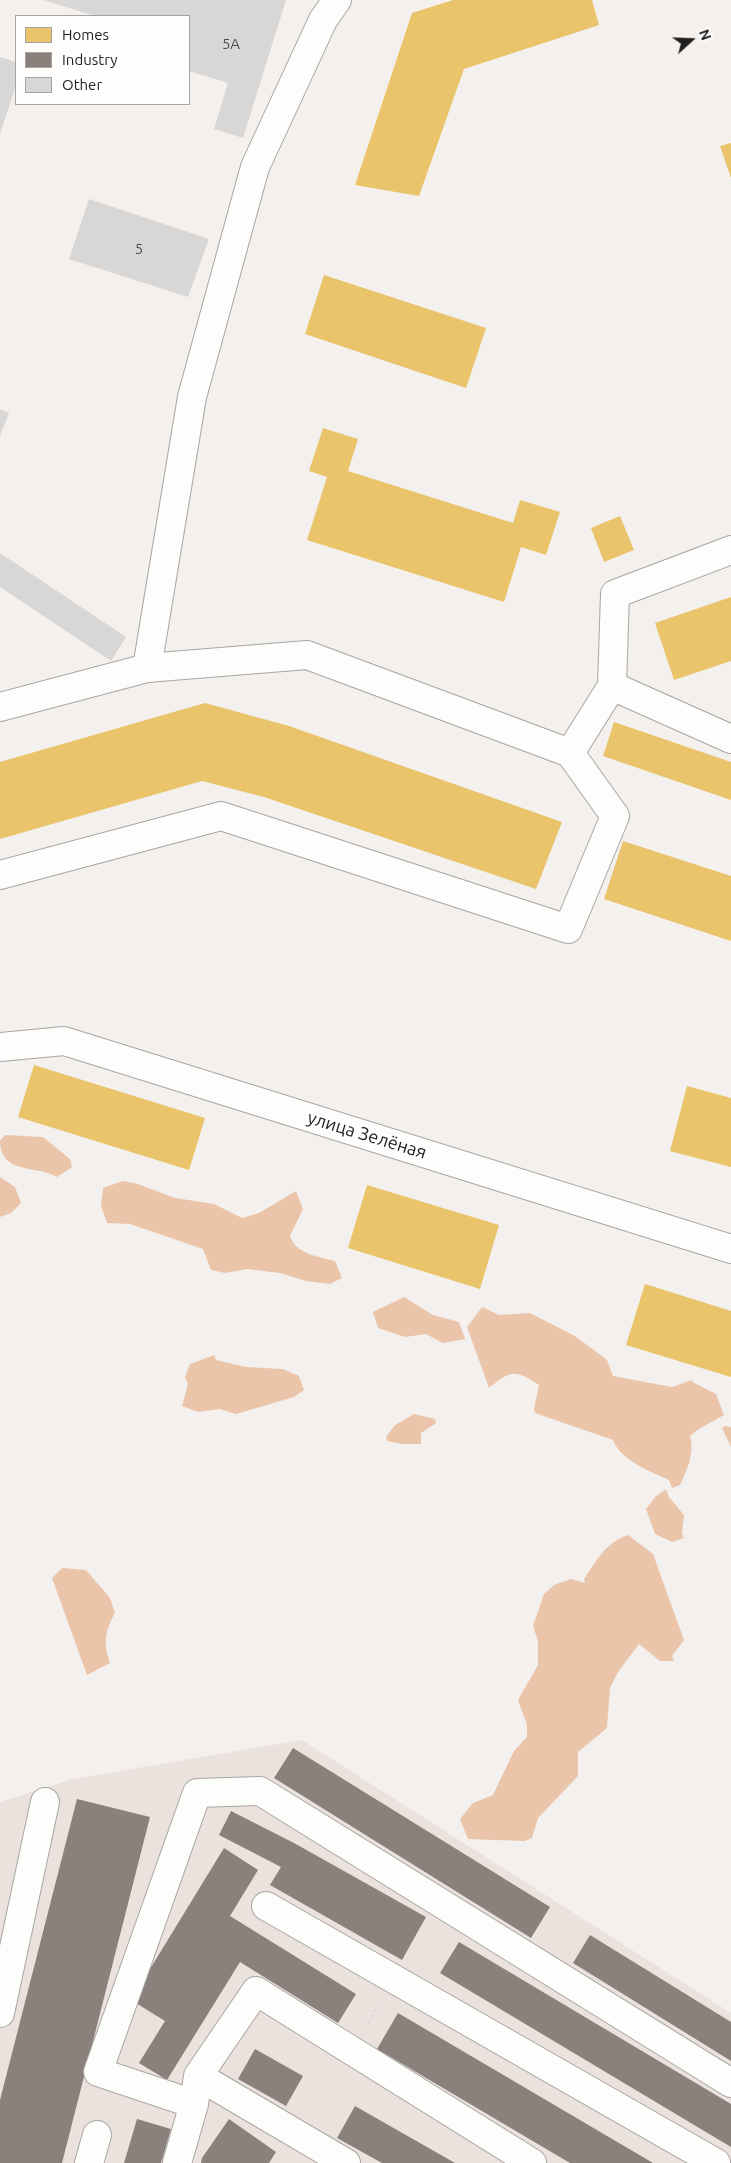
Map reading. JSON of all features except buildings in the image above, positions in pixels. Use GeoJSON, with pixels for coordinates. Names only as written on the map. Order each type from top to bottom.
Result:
{"type":"FeatureCollection","features":[{"type":"Feature","properties":{"kind":"street"},"geometry":{"type":"LineString","coordinates":[[147,668],[192,397],[255,167],[323,20],[337,0]]}},
{"type":"Feature","properties":{"kind":"street"},"geometry":{"type":"LineString","coordinates":[[570,753],[612,686],[615,594],[731,550]]}},
{"type":"Feature","properties":{"kind":"street"},"geometry":{"type":"LineString","coordinates":[[0,707],[147,668],[306,655],[570,753],[615,816],[568,929],[221,816],[0,875]]}},
{"type":"Feature","properties":{"kind":"street"},"geometry":{"type":"LineString","coordinates":[[612,686],[731,739]]}},
{"type":"Feature","properties":{"kind":"street","name":"улица Зелёная"},"geometry":{"type":"LineString","coordinates":[[0,1047],[64,1041],[731,1249]]}},
{"type":"Feature","properties":{"kind":"street"},"geometry":{"type":"LineString","coordinates":[[194,2104],[98,2072],[197,1792],[260,1791],[731,2083]]}},
{"type":"Feature","properties":{"kind":"street"},"geometry":{"type":"LineString","coordinates":[[0,2013],[45,1802]]}},
{"type":"Feature","properties":{"kind":"street"},"geometry":{"type":"LineString","coordinates":[[266,1906],[716,2163]]}},
{"type":"Feature","properties":{"kind":"street"},"geometry":{"type":"LineString","coordinates":[[177,2163],[194,2104],[198,2076],[256,1991],[351,2052],[532,2163]]}},
{"type":"Feature","properties":{"kind":"street"},"geometry":{"type":"LineString","coordinates":[[198,2076],[346,2163]]}},
{"type":"Feature","properties":{"kind":"street"},"geometry":{"type":"LineString","coordinates":[[89,2163],[97,2135]]}},
{"type":"Feature","properties":{"kind":"path"},"geometry":{"type":"LineString","coordinates":[[351,2052],[394,1979]]}},
{"type":"Feature","properties":{"kind":"shaded area"},"geometry":{"type":"Polygon","coordinates":[[[5,1135],[43,1137],[70,1159],[72,1167],[57,1177],[49,1173],[13,1164],[2,1152],[0,1141],[5,1135]]]}},
{"type":"Feature","properties":{"kind":"shaded area"},"geometry":{"type":"Polygon","coordinates":[[[0,1177],[15,1187],[21,1203],[11,1213],[0,1217],[0,1177]]]}},
{"type":"Feature","properties":{"kind":"shaded area"},"geometry":{"type":"Polygon","coordinates":[[[123,1181],[138,1184],[175,1198],[214,1204],[242,1218],[259,1213],[296,1191],[303,1209],[290,1236],[293,1242],[297,1247],[309,1254],[335,1261],[342,1278],[330,1284],[306,1281],[280,1273],[247,1269],[225,1273],[211,1270],[203,1249],[130,1224],[107,1223],[101,1206],[103,1188],[123,1181]]]}},
{"type":"Feature","properties":{"kind":"shaded area"},"geometry":{"type":"Polygon","coordinates":[[[404,1297],[433,1315],[459,1322],[465,1339],[443,1343],[426,1334],[405,1337],[378,1328],[373,1312],[404,1297]]]}},
{"type":"Feature","properties":{"kind":"shaded area"},"geometry":{"type":"Polygon","coordinates":[[[482,1307],[499,1315],[530,1313],[575,1336],[607,1360],[613,1376],[672,1387],[692,1380],[694,1383],[716,1394],[724,1415],[690,1436],[691,1455],[688,1468],[680,1485],[672,1488],[669,1480],[629,1460],[622,1454],[613,1440],[535,1413],[534,1409],[539,1385],[524,1376],[518,1374],[508,1375],[489,1388],[467,1327],[482,1307]]]}},
{"type":"Feature","properties":{"kind":"shaded area"},"geometry":{"type":"Polygon","coordinates":[[[214,1355],[216,1360],[246,1367],[283,1369],[299,1376],[304,1390],[294,1397],[236,1414],[220,1409],[198,1412],[182,1406],[188,1384],[185,1377],[190,1364],[214,1355]]]}},
{"type":"Feature","properties":{"kind":"shaded area"},"geometry":{"type":"Polygon","coordinates":[[[414,1414],[435,1419],[436,1423],[421,1433],[421,1444],[402,1444],[387,1441],[386,1437],[395,1425],[414,1414]]]}},
{"type":"Feature","properties":{"kind":"shaded area"},"geometry":{"type":"Polygon","coordinates":[[[725,1426],[731,1427],[731,1447],[722,1428],[725,1426]]]}},
{"type":"Feature","properties":{"kind":"shaded area"},"geometry":{"type":"Polygon","coordinates":[[[666,1489],[669,1497],[684,1515],[682,1533],[684,1538],[672,1542],[655,1534],[646,1509],[655,1497],[666,1489]]]}},
{"type":"Feature","properties":{"kind":"shaded area"},"geometry":{"type":"Polygon","coordinates":[[[628,1535],[653,1554],[684,1640],[672,1656],[674,1661],[660,1661],[639,1644],[618,1672],[610,1688],[607,1728],[578,1752],[578,1776],[538,1818],[532,1838],[524,1841],[468,1839],[460,1819],[473,1803],[493,1795],[514,1751],[527,1737],[527,1725],[518,1700],[538,1665],[538,1641],[533,1626],[544,1594],[554,1585],[571,1579],[585,1583],[584,1579],[607,1547],[628,1535]]]}},
{"type":"Feature","properties":{"kind":"shaded area"},"geometry":{"type":"Polygon","coordinates":[[[62,1568],[86,1570],[110,1598],[115,1613],[106,1637],[106,1649],[110,1663],[87,1675],[52,1578],[62,1568]]]}},
{"type":"Feature","properties":{"kind":"shaded area"},"geometry":{"type":"Polygon","coordinates":[[[302,1740],[731,2013],[731,2163],[0,2163],[0,1802],[73,1779],[302,1740]]]}}]}
